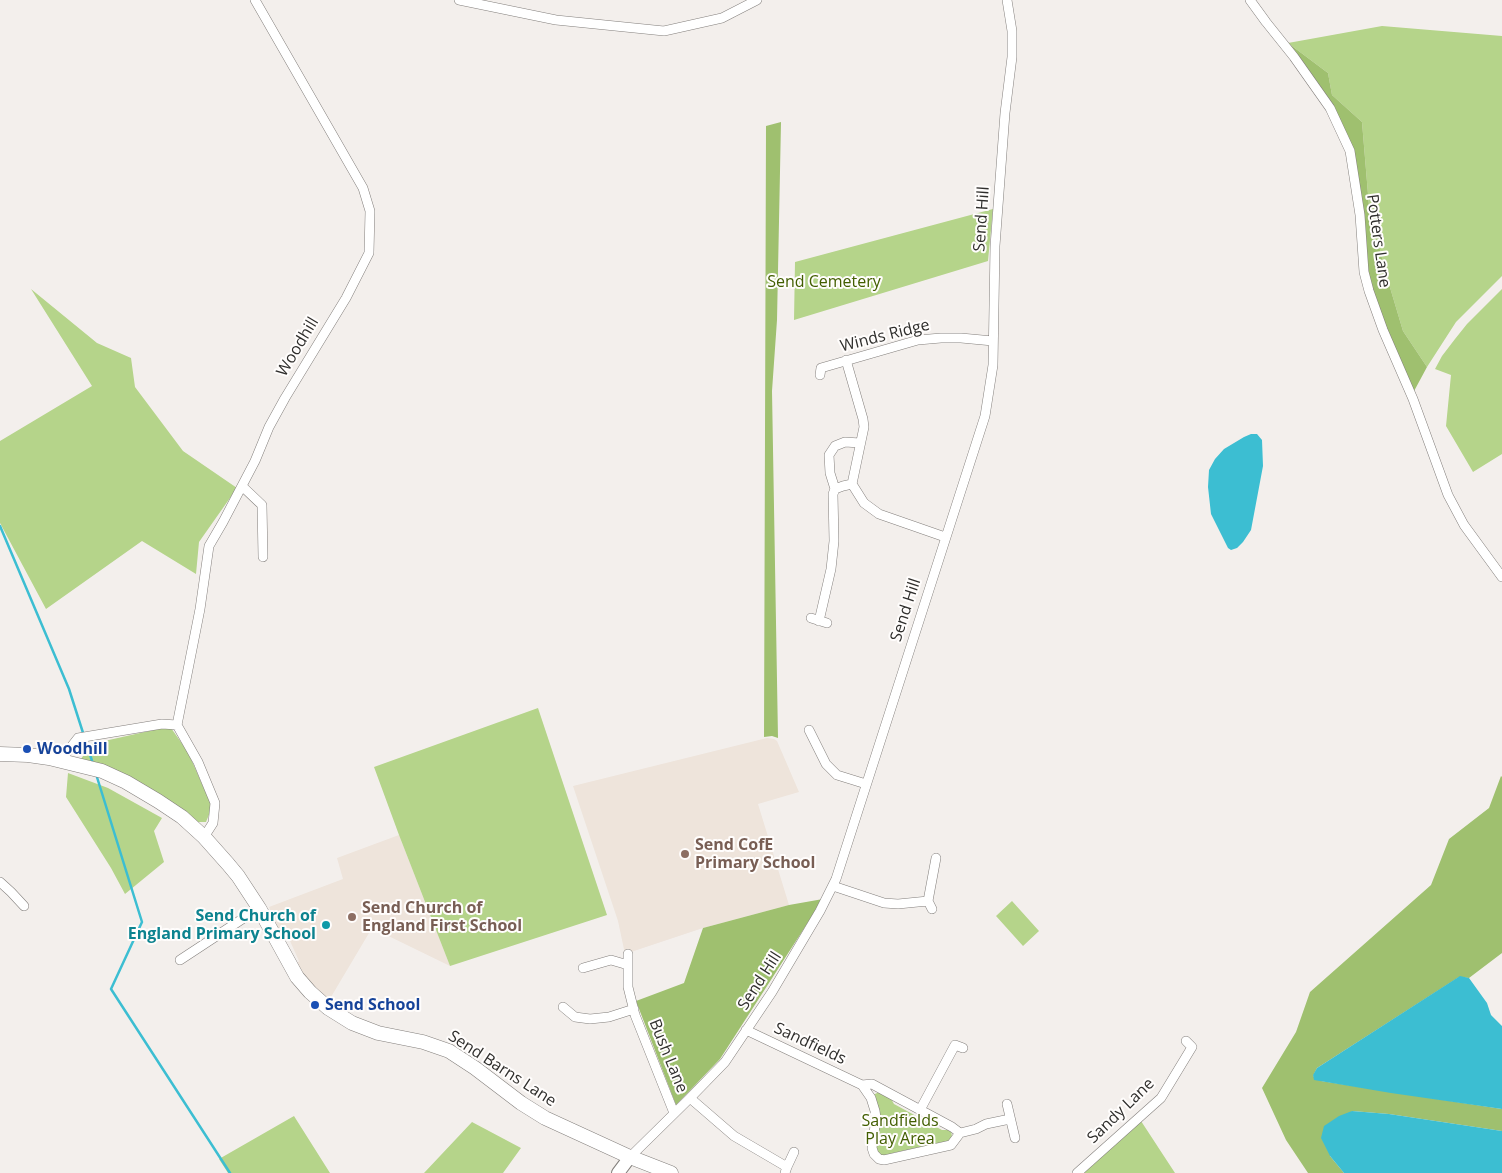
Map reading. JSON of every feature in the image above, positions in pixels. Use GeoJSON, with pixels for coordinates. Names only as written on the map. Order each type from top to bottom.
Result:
{"type":"FeatureCollection","features":[{"type":"Feature","properties":{"kind":"main road","name":"Send Barns Lane"},"geometry":{"type":"LineString","coordinates":[[0,754],[28,755],[94,770],[126,782],[158,801],[182,817],[204,837],[238,876],[297,977],[328,1008],[352,1023],[378,1033],[423,1042],[449,1051],[475,1068],[521,1104],[545,1118],[630,1157],[671,1173]]}},
{"type":"Feature","properties":{"kind":"main road"},"geometry":{"type":"LineString","coordinates":[[618,1173],[630,1157]]}},
{"type":"Feature","properties":{"kind":"street","name":"Woodhill"},"geometry":{"type":"LineString","coordinates":[[177,725],[200,609],[209,546],[255,461],[269,427],[346,298],[368,253],[370,211],[363,188],[255,0]]}},
{"type":"Feature","properties":{"kind":"street"},"geometry":{"type":"LineString","coordinates":[[459,0],[556,20],[664,31],[722,18],[757,0]]}},
{"type":"Feature","properties":{"kind":"street","name":"Send Hill"},"geometry":{"type":"LineString","coordinates":[[630,1157],[725,1062],[772,992],[820,911],[839,891],[866,784],[985,416],[993,365],[995,246],[1005,113],[1012,57],[1012,31],[1007,0]]}},
{"type":"Feature","properties":{"kind":"street","name":"Potters Lane"},"geometry":{"type":"LineString","coordinates":[[1250,0],[1330,108],[1350,151],[1360,215],[1364,272],[1369,291],[1383,330],[1413,398],[1448,495],[1464,525],[1502,578]]}},
{"type":"Feature","properties":{"kind":"street","name":"Winds Ridge"},"geometry":{"type":"LineString","coordinates":[[820,375],[821,368],[918,340],[961,338],[993,341]]}},
{"type":"Feature","properties":{"kind":"street"},"geometry":{"type":"LineString","coordinates":[[846,360],[864,427],[852,484],[864,502],[879,514],[945,537]]}},
{"type":"Feature","properties":{"kind":"street"},"geometry":{"type":"LineString","coordinates":[[819,621],[831,569],[834,541],[833,503],[835,489],[830,473],[829,455],[835,446],[845,442],[860,443]]}},
{"type":"Feature","properties":{"kind":"street"},"geometry":{"type":"LineString","coordinates":[[835,489],[852,484]]}},
{"type":"Feature","properties":{"kind":"street"},"geometry":{"type":"LineString","coordinates":[[242,486],[262,505],[263,557]]}},
{"type":"Feature","properties":{"kind":"street"},"geometry":{"type":"LineString","coordinates":[[60,761],[79,738],[162,724],[177,725],[198,762],[215,803],[213,823],[204,837]]}},
{"type":"Feature","properties":{"kind":"street"},"geometry":{"type":"LineString","coordinates":[[809,730],[821,756],[837,775],[866,784]]}},
{"type":"Feature","properties":{"kind":"street"},"geometry":{"type":"LineString","coordinates":[[839,891],[884,903],[930,905],[936,858]]}},
{"type":"Feature","properties":{"kind":"street"},"geometry":{"type":"LineString","coordinates":[[0,882],[24,906]]}},
{"type":"Feature","properties":{"kind":"street"},"geometry":{"type":"LineString","coordinates":[[180,960],[258,908]]}},
{"type":"Feature","properties":{"kind":"street","name":"Bush Lane"},"geometry":{"type":"LineString","coordinates":[[628,954],[628,987],[634,1009],[674,1113]]}},
{"type":"Feature","properties":{"kind":"street"},"geometry":{"type":"LineString","coordinates":[[583,968],[611,960],[628,965]]}},
{"type":"Feature","properties":{"kind":"street","name":"Bush Lane"},"geometry":{"type":"LineString","coordinates":[[563,1007],[575,1017],[590,1019],[609,1017],[634,1009]]}},
{"type":"Feature","properties":{"kind":"street","name":"Sandfields"},"geometry":{"type":"LineString","coordinates":[[746,1030],[862,1085],[872,1084],[952,1126],[960,1133]]}},
{"type":"Feature","properties":{"kind":"street","name":"Sandy Lane"},"geometry":{"type":"LineString","coordinates":[[1077,1173],[1161,1098],[1192,1047],[1186,1041]]}},
{"type":"Feature","properties":{"kind":"street"},"geometry":{"type":"LineString","coordinates":[[920,1110],[955,1045]]}},
{"type":"Feature","properties":{"kind":"street"},"geometry":{"type":"LineString","coordinates":[[862,1085],[871,1098],[875,1111],[876,1118],[872,1148],[874,1154],[879,1159],[884,1160],[951,1145],[960,1133],[986,1124],[1010,1119]]}},
{"type":"Feature","properties":{"kind":"street"},"geometry":{"type":"LineString","coordinates":[[690,1098],[734,1136],[786,1170],[794,1152]]}},
{"type":"Feature","properties":{"kind":"street"},"geometry":{"type":"LineString","coordinates":[[1006,1104],[1015,1138]]}},
{"type":"Feature","properties":{"kind":"shaded area","name":"Send CofE Primary School"},"geometry":{"type":"Polygon","coordinates":[[[767,738],[777,741],[799,792],[758,804],[789,905],[703,928],[625,954],[618,921],[573,786],[767,738]]]}},
{"type":"Feature","properties":{"kind":"shaded area","name":"Send Church of England First School"},"geometry":{"type":"Polygon","coordinates":[[[399,835],[450,966],[372,928],[328,1002],[295,966],[299,961],[286,932],[280,933],[269,907],[343,879],[337,858],[399,835]]]}},
{"type":"Feature","properties":{"kind":"green space"},"geometry":{"type":"Polygon","coordinates":[[[1382,26],[1502,36],[1502,276],[1456,322],[1427,367],[1403,331],[1386,274],[1369,206],[1362,122],[1332,95],[1328,73],[1288,43],[1382,26]]]}},
{"type":"Feature","properties":{"kind":"green space"},"geometry":{"type":"Polygon","coordinates":[[[1288,43],[1328,73],[1332,95],[1362,122],[1369,206],[1386,274],[1403,331],[1427,367],[1413,393],[1384,328],[1368,275],[1352,151],[1288,43]]]}},
{"type":"Feature","properties":{"kind":"green space"},"geometry":{"type":"Polygon","coordinates":[[[781,122],[777,320],[772,391],[778,738],[772,736],[764,737],[766,126],[781,122]]]}},
{"type":"Feature","properties":{"kind":"green space","name":"Send Cemetery"},"geometry":{"type":"Polygon","coordinates":[[[993,209],[988,261],[794,320],[795,262],[993,209]]]}},
{"type":"Feature","properties":{"kind":"green space"},"geometry":{"type":"Polygon","coordinates":[[[31,289],[97,343],[131,358],[135,387],[183,451],[237,488],[199,542],[196,574],[142,541],[46,609],[0,523],[0,441],[92,386],[31,289]]]}},
{"type":"Feature","properties":{"kind":"green space"},"geometry":{"type":"Polygon","coordinates":[[[1502,289],[1502,454],[1473,472],[1446,426],[1451,375],[1435,369],[1442,356],[1467,324],[1502,289]]]}},
{"type":"Feature","properties":{"kind":"green space"},"geometry":{"type":"Polygon","coordinates":[[[538,708],[607,915],[450,966],[374,767],[538,708]]]}},
{"type":"Feature","properties":{"kind":"green space"},"geometry":{"type":"Polygon","coordinates":[[[171,728],[188,752],[212,807],[206,822],[197,822],[81,759],[91,744],[158,729],[171,728]]]}},
{"type":"Feature","properties":{"kind":"green space"},"geometry":{"type":"Polygon","coordinates":[[[68,773],[108,788],[162,818],[154,831],[164,862],[125,894],[111,868],[66,797],[68,773]]]}},
{"type":"Feature","properties":{"kind":"green space"},"geometry":{"type":"Polygon","coordinates":[[[1501,776],[1502,953],[1469,978],[1459,977],[1317,1068],[1313,1076],[1321,1081],[1502,1109],[1502,1131],[1389,1114],[1352,1111],[1330,1156],[1344,1173],[1308,1173],[1286,1140],[1262,1088],[1296,1032],[1310,992],[1431,885],[1449,839],[1489,808],[1501,776]]]}},
{"type":"Feature","properties":{"kind":"green space"},"geometry":{"type":"Polygon","coordinates":[[[823,899],[720,1059],[676,1105],[636,1001],[684,983],[703,928],[789,905],[823,899]]]}},
{"type":"Feature","properties":{"kind":"green space"},"geometry":{"type":"Polygon","coordinates":[[[1012,901],[1039,931],[1023,946],[996,916],[1012,901]]]}},
{"type":"Feature","properties":{"kind":"green space","name":"Sandfields Play Area"},"geometry":{"type":"Polygon","coordinates":[[[879,1092],[890,1097],[894,1104],[942,1130],[951,1130],[952,1137],[946,1143],[943,1142],[893,1153],[891,1156],[884,1157],[878,1153],[876,1145],[873,1095],[879,1092]]]}},
{"type":"Feature","properties":{"kind":"green space"},"geometry":{"type":"Polygon","coordinates":[[[294,1116],[330,1173],[228,1173],[219,1159],[294,1116]]]}},
{"type":"Feature","properties":{"kind":"green space"},"geometry":{"type":"Polygon","coordinates":[[[1141,1121],[1175,1173],[1082,1173],[1141,1121]]]}},
{"type":"Feature","properties":{"kind":"green space"},"geometry":{"type":"Polygon","coordinates":[[[472,1122],[521,1148],[503,1173],[424,1173],[472,1122]]]}},
{"type":"Feature","properties":{"kind":"water"},"geometry":{"type":"Polygon","coordinates":[[[1251,434],[1257,434],[1262,440],[1263,466],[1251,530],[1237,548],[1231,550],[1228,548],[1211,514],[1208,487],[1209,470],[1215,459],[1224,449],[1251,434]]]}},
{"type":"Feature","properties":{"kind":"water"},"geometry":{"type":"Polygon","coordinates":[[[1460,976],[1469,978],[1487,1003],[1491,1015],[1502,1026],[1502,1109],[1314,1080],[1313,1075],[1317,1068],[1460,976]]]}},
{"type":"Feature","properties":{"kind":"water"},"geometry":{"type":"Polygon","coordinates":[[[1352,1111],[1389,1114],[1502,1131],[1502,1173],[1344,1173],[1330,1156],[1321,1138],[1324,1126],[1339,1116],[1352,1111]]]}},
{"type":"Feature","properties":{"kind":"waterway"},"geometry":{"type":"LineString","coordinates":[[0,526],[69,689],[93,764]]}},
{"type":"Feature","properties":{"kind":"waterway"},"geometry":{"type":"LineString","coordinates":[[96,774],[142,922],[111,989],[230,1173]]}},
{"type":"Feature","properties":{"kind":"place","name":"Woodhill"},"geometry":{"type":"Point","coordinates":[27,749]}},
{"type":"Feature","properties":{"kind":"place","name":"Send CofE Primary School"},"geometry":{"type":"Point","coordinates":[685,854]}},
{"type":"Feature","properties":{"kind":"place","name":"Send Church of England First School"},"geometry":{"type":"Point","coordinates":[352,917]}},
{"type":"Feature","properties":{"kind":"place","name":"Send Church of England Primary School"},"geometry":{"type":"Point","coordinates":[326,925]}},
{"type":"Feature","properties":{"kind":"place","name":"Send School"},"geometry":{"type":"Point","coordinates":[315,1005]}}]}
